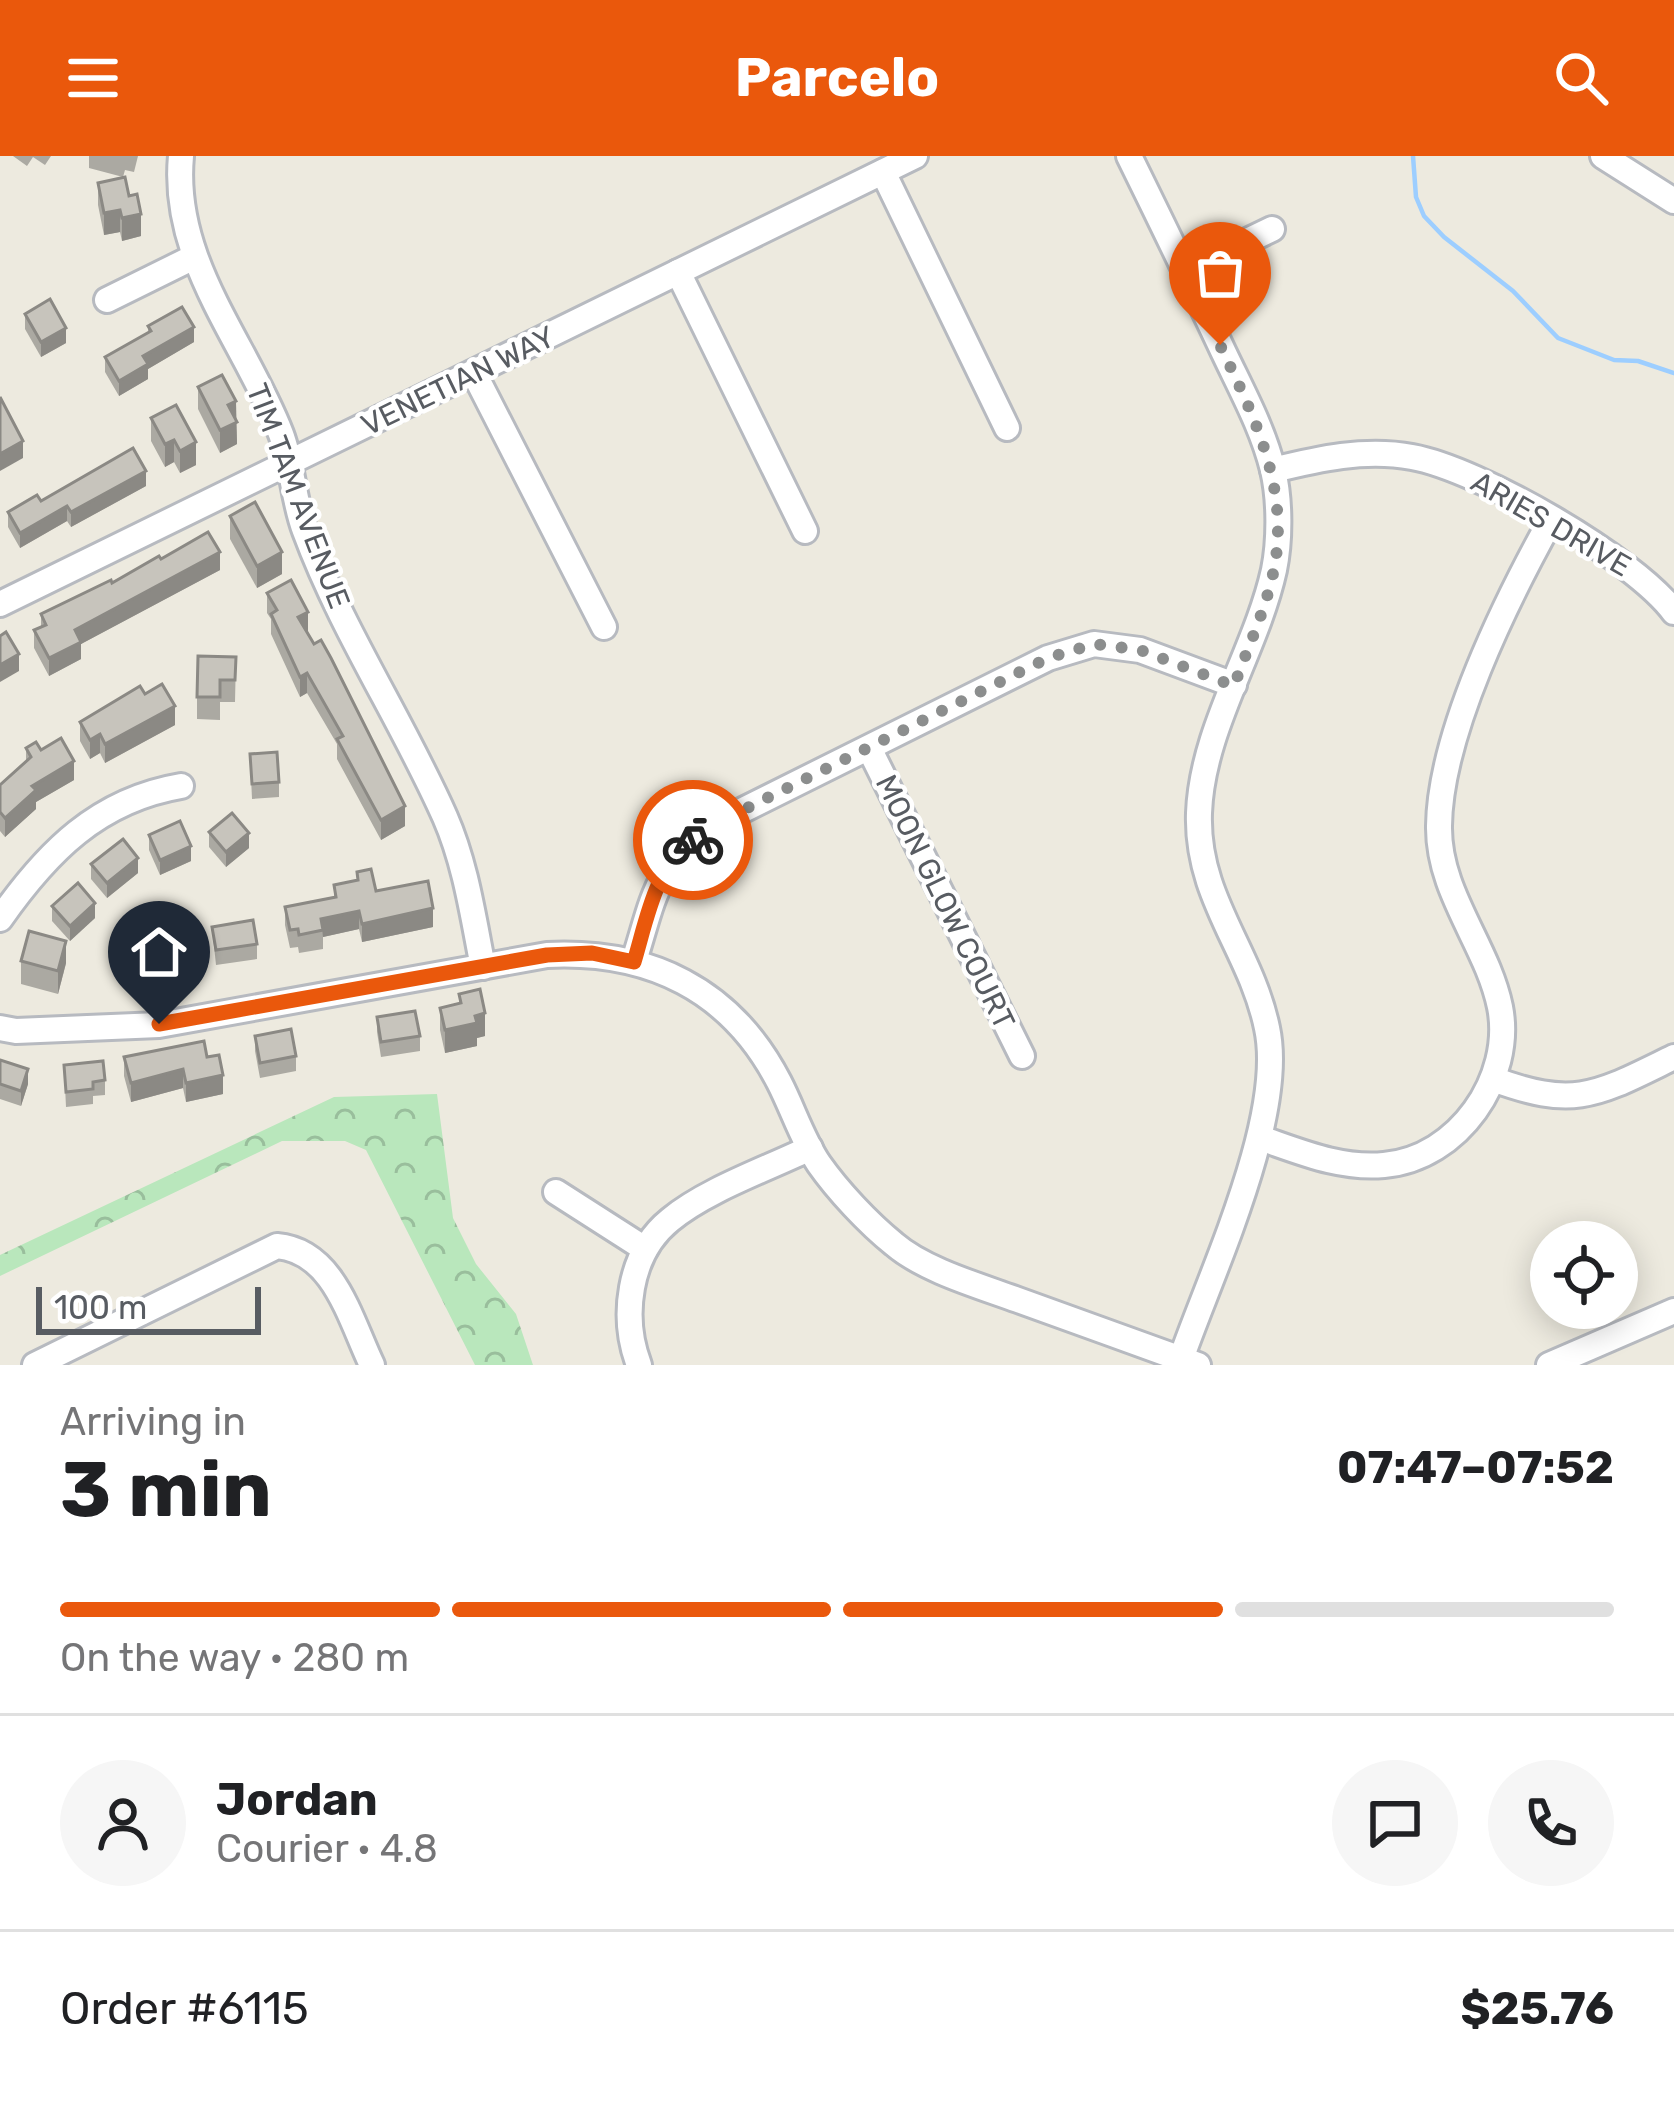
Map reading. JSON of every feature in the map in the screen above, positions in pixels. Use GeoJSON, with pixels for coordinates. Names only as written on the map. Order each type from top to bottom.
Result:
{"type":"FeatureCollection","features":[{"type":"Feature","properties":{"kind":"street","name":"TIM TAM AVENUE"},"geometry":{"type":"LineString","coordinates":[[181,156],[178,192],[194,257],[280,432],[303,527],[326,581],[446,818],[462,865],[483,967]]}},
{"type":"Feature","properties":{"kind":"street","name":"VENETIAN WAY"},"geometry":{"type":"LineString","coordinates":[[0,604],[915,156]]}},
{"type":"Feature","properties":{"kind":"street"},"geometry":{"type":"LineString","coordinates":[[0,1028],[159,1024],[547,955],[592,953],[634,962],[679,979],[714,1001],[747,1033],[778,1078],[821,1167],[896,1246],[962,1280],[1189,1362],[1260,1138],[1271,1071],[1268,1028],[1201,860],[1199,809],[1211,753],[1275,564],[1277,502],[1273,470],[1255,419],[1129,156]]}},
{"type":"Feature","properties":{"kind":"street"},"geometry":{"type":"LineString","coordinates":[[1603,156],[1674,201]]}},
{"type":"Feature","properties":{"kind":"street"},"geometry":{"type":"LineString","coordinates":[[883,172],[1007,428]]}},
{"type":"Feature","properties":{"kind":"street"},"geometry":{"type":"LineString","coordinates":[[1185,271],[1272,229]]}},
{"type":"Feature","properties":{"kind":"street"},"geometry":{"type":"LineString","coordinates":[[107,300],[194,257]]}},
{"type":"Feature","properties":{"kind":"street"},"geometry":{"type":"LineString","coordinates":[[678,272],[805,531]]}},
{"type":"Feature","properties":{"kind":"street"},"geometry":{"type":"LineString","coordinates":[[474,374],[604,627]]}},
{"type":"Feature","properties":{"kind":"street","name":"ARIES DRIVE"},"geometry":{"type":"LineString","coordinates":[[1273,470],[1363,454],[1411,457],[1461,471],[1624,562],[1674,612]]}},
{"type":"Feature","properties":{"kind":"street"},"geometry":{"type":"LineString","coordinates":[[1260,1138],[1342,1164],[1388,1165],[1431,1150],[1462,1127],[1493,1078],[1501,1051],[1501,1010],[1487,964],[1445,874],[1438,831],[1441,793],[1488,646],[1551,520]]}},
{"type":"Feature","properties":{"kind":"street"},"geometry":{"type":"LineString","coordinates":[[634,962],[657,885],[680,849],[715,824],[1048,658],[1094,644],[1140,650],[1234,686]]}},
{"type":"Feature","properties":{"kind":"street","name":"MOON GLOW COURT"},"geometry":{"type":"LineString","coordinates":[[869,748],[1022,1056]]}},
{"type":"Feature","properties":{"kind":"street"},"geometry":{"type":"LineString","coordinates":[[0,919],[60,845],[107,811],[145,792],[181,786]]}},
{"type":"Feature","properties":{"kind":"street"},"geometry":{"type":"LineString","coordinates":[[1493,1078],[1534,1094],[1579,1097],[1674,1057]]}},
{"type":"Feature","properties":{"kind":"street"},"geometry":{"type":"LineString","coordinates":[[639,1365],[628,1303],[645,1249],[669,1221],[810,1148]]}},
{"type":"Feature","properties":{"kind":"street"},"geometry":{"type":"LineString","coordinates":[[556,1192],[645,1249]]}},
{"type":"Feature","properties":{"kind":"street"},"geometry":{"type":"LineString","coordinates":[[35,1365],[277,1246],[299,1248],[317,1259],[372,1365]]}},
{"type":"Feature","properties":{"kind":"street"},"geometry":{"type":"LineString","coordinates":[[1549,1365],[1674,1311]]}},
{"type":"Feature","properties":{"kind":"green space"},"geometry":{"type":"Polygon","coordinates":[[[437,1094],[453,1218],[476,1264],[516,1314],[533,1365],[475,1365],[366,1150],[345,1141],[282,1141],[0,1276],[0,1255],[334,1097],[437,1094]]]}},
{"type":"Feature","properties":{"kind":"building"},"geometry":{"type":"Polygon","coordinates":[[[125,177],[129,196],[137,194],[141,214],[122,218],[120,210],[104,213],[98,183],[125,177]]]}},
{"type":"Feature","properties":{"kind":"building"},"geometry":{"type":"Polygon","coordinates":[[[50,299],[66,328],[41,342],[25,314],[50,299]]]}},
{"type":"Feature","properties":{"kind":"building"},"geometry":{"type":"Polygon","coordinates":[[[182,307],[194,327],[143,356],[148,364],[119,381],[105,357],[182,307]]]}},
{"type":"Feature","properties":{"kind":"building"},"geometry":{"type":"Polygon","coordinates":[[[222,375],[236,401],[228,405],[237,422],[220,430],[198,387],[222,375]]]}},
{"type":"Feature","properties":{"kind":"building"},"geometry":{"type":"Polygon","coordinates":[[[0,397],[23,441],[0,454],[0,397]]]}},
{"type":"Feature","properties":{"kind":"building"},"geometry":{"type":"Polygon","coordinates":[[[176,405],[196,442],[180,451],[174,440],[165,444],[151,418],[176,405]]]}},
{"type":"Feature","properties":{"kind":"building"},"geometry":{"type":"Polygon","coordinates":[[[133,448],[146,471],[71,512],[67,506],[20,533],[8,512],[37,495],[41,501],[133,448]]]}},
{"type":"Feature","properties":{"kind":"building"},"geometry":{"type":"Polygon","coordinates":[[[255,502],[282,552],[257,566],[230,516],[255,502]]]}},
{"type":"Feature","properties":{"kind":"building"},"geometry":{"type":"Polygon","coordinates":[[[208,532],[220,552],[75,630],[81,642],[49,658],[34,630],[46,625],[41,614],[208,532]]]}},
{"type":"Feature","properties":{"kind":"building"},"geometry":{"type":"Polygon","coordinates":[[[291,580],[308,612],[298,617],[314,644],[321,640],[405,806],[381,820],[337,739],[343,736],[307,673],[300,677],[271,614],[277,610],[267,593],[291,580]]]}},
{"type":"Feature","properties":{"kind":"building"},"geometry":{"type":"Polygon","coordinates":[[[6,632],[19,654],[0,665],[0,636],[6,632]]]}},
{"type":"Feature","properties":{"kind":"building"},"geometry":{"type":"Polygon","coordinates":[[[198,656],[236,657],[235,680],[220,680],[220,697],[197,697],[198,656]]]}},
{"type":"Feature","properties":{"kind":"building"},"geometry":{"type":"Polygon","coordinates":[[[162,684],[175,706],[105,744],[100,734],[90,740],[80,722],[140,686],[145,694],[162,684]]]}},
{"type":"Feature","properties":{"kind":"building"},"geometry":{"type":"Polygon","coordinates":[[[61,738],[74,761],[32,786],[36,790],[5,818],[0,812],[0,785],[31,757],[26,748],[36,742],[41,750],[61,738]]]}},
{"type":"Feature","properties":{"kind":"building"},"geometry":{"type":"Polygon","coordinates":[[[277,752],[279,782],[252,784],[250,754],[277,752]]]}},
{"type":"Feature","properties":{"kind":"building"},"geometry":{"type":"Polygon","coordinates":[[[232,813],[249,833],[226,852],[209,832],[232,813]]]}},
{"type":"Feature","properties":{"kind":"building"},"geometry":{"type":"Polygon","coordinates":[[[180,821],[191,846],[160,860],[149,835],[180,821]]]}},
{"type":"Feature","properties":{"kind":"building"},"geometry":{"type":"Polygon","coordinates":[[[123,839],[138,858],[107,883],[91,864],[123,839]]]}},
{"type":"Feature","properties":{"kind":"building"},"geometry":{"type":"Polygon","coordinates":[[[371,869],[376,891],[428,881],[433,908],[362,924],[359,911],[321,919],[323,930],[299,935],[298,929],[290,930],[285,907],[336,897],[334,885],[358,880],[357,872],[371,869]]]}},
{"type":"Feature","properties":{"kind":"building"},"geometry":{"type":"Polygon","coordinates":[[[78,883],[95,903],[70,926],[52,906],[78,883]]]}},
{"type":"Feature","properties":{"kind":"building"},"geometry":{"type":"Polygon","coordinates":[[[253,920],[257,944],[216,950],[212,927],[253,920]]]}},
{"type":"Feature","properties":{"kind":"building"},"geometry":{"type":"Polygon","coordinates":[[[29,931],[66,941],[58,971],[21,961],[29,931]]]}},
{"type":"Feature","properties":{"kind":"building"},"geometry":{"type":"Polygon","coordinates":[[[172,932],[178,957],[141,966],[135,944],[172,932]]]}},
{"type":"Feature","properties":{"kind":"building"},"geometry":{"type":"Polygon","coordinates":[[[480,989],[485,1013],[475,1016],[477,1023],[445,1030],[440,1008],[461,1003],[459,994],[480,989]]]}},
{"type":"Feature","properties":{"kind":"building"},"geometry":{"type":"Polygon","coordinates":[[[415,1011],[420,1036],[381,1042],[377,1017],[415,1011]]]}},
{"type":"Feature","properties":{"kind":"building"},"geometry":{"type":"Polygon","coordinates":[[[291,1029],[296,1056],[260,1063],[255,1036],[291,1029]]]}},
{"type":"Feature","properties":{"kind":"building"},"geometry":{"type":"Polygon","coordinates":[[[204,1041],[207,1057],[219,1055],[223,1075],[186,1083],[183,1069],[131,1083],[124,1057],[204,1041]]]}},
{"type":"Feature","properties":{"kind":"building"},"geometry":{"type":"Polygon","coordinates":[[[0,1060],[28,1069],[21,1091],[0,1084],[0,1060]]]}},
{"type":"Feature","properties":{"kind":"building"},"geometry":{"type":"Polygon","coordinates":[[[103,1061],[105,1080],[93,1082],[93,1089],[66,1092],[64,1065],[103,1061]]]}},
{"type":"Feature","properties":{"kind":"waterway"},"geometry":{"type":"LineString","coordinates":[[1413,156],[1416,197],[1424,216],[1513,291],[1558,338],[1614,360],[1638,361],[1674,373]]}},
{"type":"Feature","properties":{"kind":"way so far"},"geometry":{"type":"LineString","coordinates":[[693,840],[715,824],[1048,658],[1094,644],[1140,650],[1234,686],[1275,564],[1277,502],[1273,470],[1255,419],[1220,345]]}},
{"type":"Feature","properties":{"kind":"route"},"geometry":{"type":"LineString","coordinates":[[159,1024],[547,955],[592,953],[634,962],[657,885],[680,849],[693,840]]}}]}
